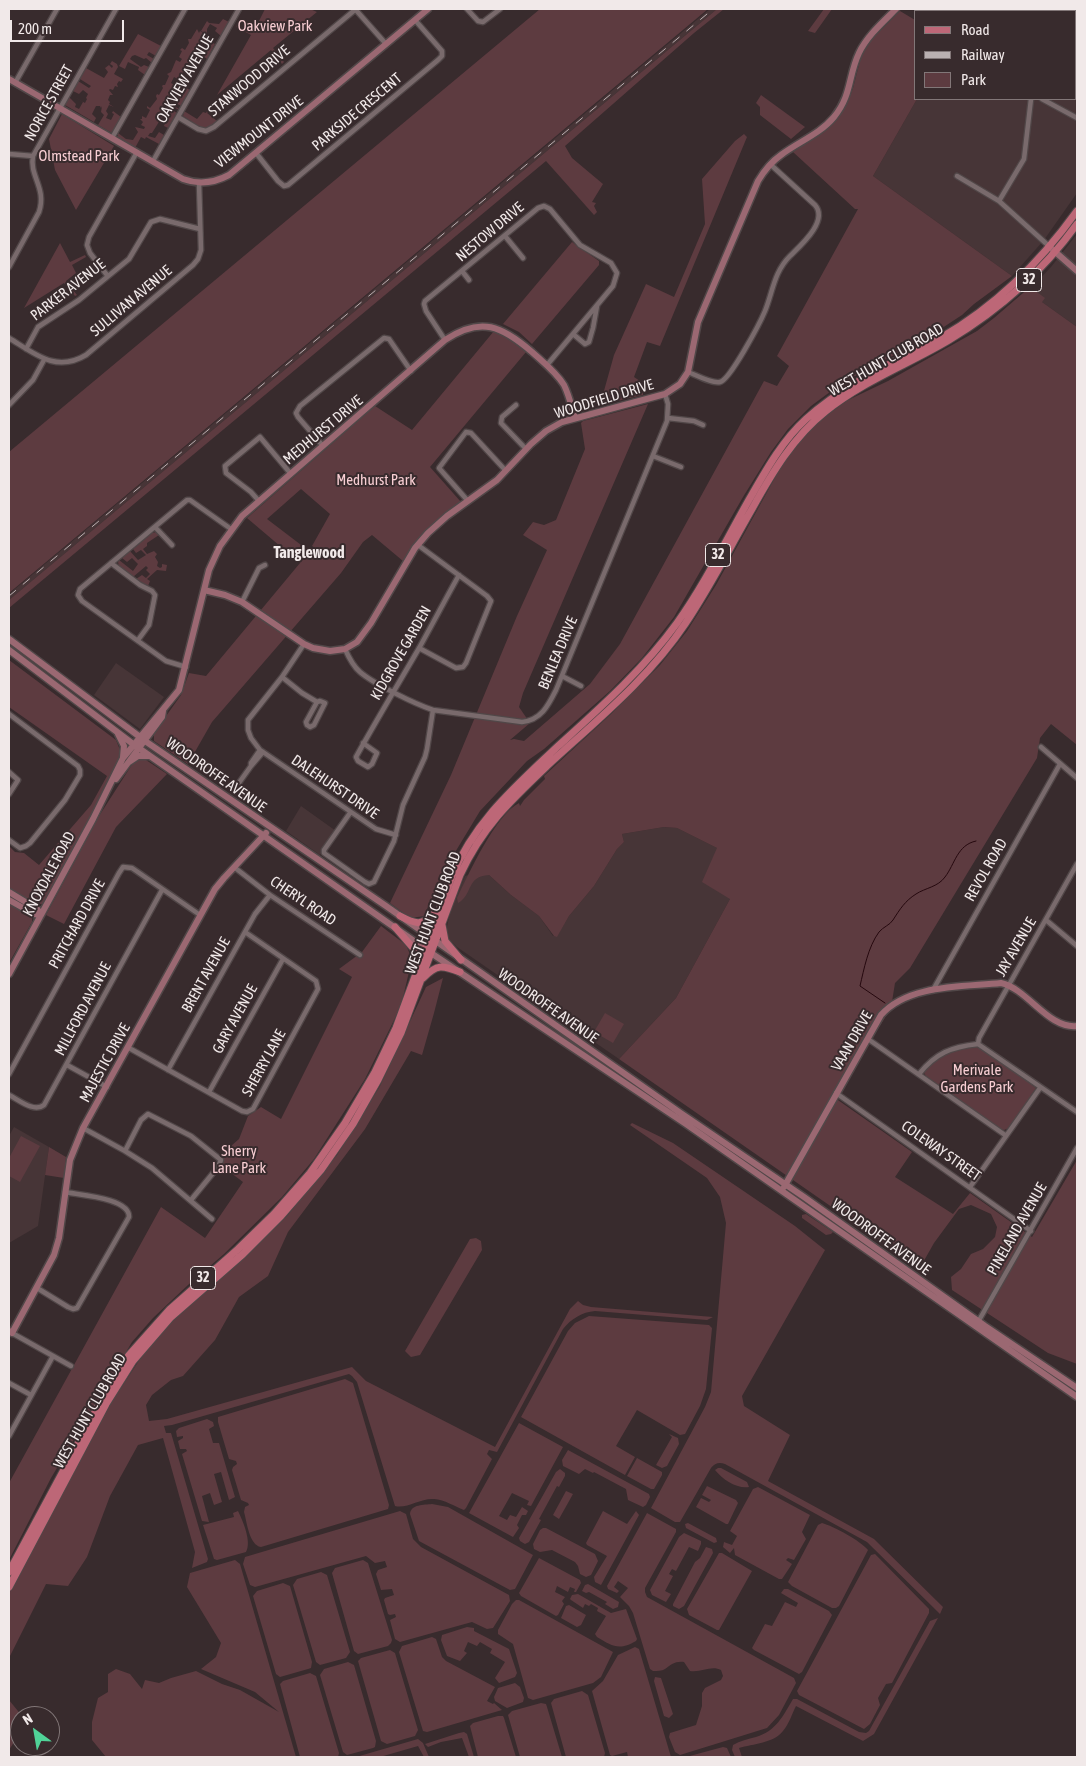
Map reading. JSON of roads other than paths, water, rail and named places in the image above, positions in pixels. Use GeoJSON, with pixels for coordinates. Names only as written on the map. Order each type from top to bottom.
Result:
{"type":"FeatureCollection","features":[{"type":"Feature","properties":{"kind":"main road","name":"WEST HUNT CLUB ROAD"},"geometry":{"type":"LineString","coordinates":[[432,939],[442,923],[460,875],[484,832],[518,794],[619,699],[662,654],[685,625],[770,476],[790,447],[826,411],[846,397],[973,325],[1018,290],[1052,249],[1077,210]]}},
{"type":"Feature","properties":{"kind":"main road","name":"WEST HUNT CLUB ROAD"},"geometry":{"type":"LineString","coordinates":[[9,1587],[106,1404],[133,1361],[171,1316],[243,1254],[273,1225],[313,1180],[362,1109],[401,1033],[421,980],[438,910],[460,858],[482,823],[494,808],[635,674],[654,653],[678,622],[699,589],[766,470],[793,433],[822,405],[841,391],[943,336],[982,310],[1003,294],[1077,224]]}},
{"type":"Feature","properties":{"kind":"main road"},"geometry":{"type":"LineString","coordinates":[[400,916],[414,924],[419,924],[426,921],[438,910]]}},
{"type":"Feature","properties":{"kind":"main road"},"geometry":{"type":"LineString","coordinates":[[442,923],[445,941],[461,960]]}},
{"type":"Feature","properties":{"kind":"main road"},"geometry":{"type":"LineString","coordinates":[[395,927],[414,949],[418,968]]}},
{"type":"Feature","properties":{"kind":"main road","name":"WEST HUNT CLUB ROAD"},"geometry":{"type":"LineString","coordinates":[[9,1572],[109,1386],[129,1355],[170,1309],[238,1249],[274,1214],[302,1182],[341,1129],[360,1098],[390,1041],[418,968],[428,951]]}},
{"type":"Feature","properties":{"kind":"main road"},"geometry":{"type":"LineString","coordinates":[[421,980],[430,971],[440,966],[460,972]]}},
{"type":"Feature","properties":{"kind":"street"},"geometry":{"type":"LineString","coordinates":[[57,9],[12,81],[183,179],[199,183]]}},
{"type":"Feature","properties":{"kind":"street","name":"NORICE STREET"},"geometry":{"type":"LineString","coordinates":[[9,267],[40,212],[42,204],[42,195],[34,168],[33,156],[116,9]]}},
{"type":"Feature","properties":{"kind":"street"},"geometry":{"type":"LineString","coordinates":[[112,138],[185,9]]}},
{"type":"Feature","properties":{"kind":"street","name":"OAKVIEW AVENUE"},"geometry":{"type":"LineString","coordinates":[[153,161],[239,9]]}},
{"type":"Feature","properties":{"kind":"street"},"geometry":{"type":"LineString","coordinates":[[356,9],[386,44]]}},
{"type":"Feature","properties":{"kind":"street","name":"STANWOOD DRIVE"},"geometry":{"type":"LineString","coordinates":[[178,116],[198,129],[206,131],[214,127],[356,9]]}},
{"type":"Feature","properties":{"kind":"street","name":"VIEWMOUNT DRIVE"},"geometry":{"type":"LineString","coordinates":[[199,183],[212,182],[229,175],[428,9]]}},
{"type":"Feature","properties":{"kind":"street"},"geometry":{"type":"LineString","coordinates":[[467,9],[478,21],[483,22],[500,9]]}},
{"type":"Feature","properties":{"kind":"street"},"geometry":{"type":"LineString","coordinates":[[770,164],[816,205],[819,214],[817,222],[802,246],[782,266],[774,280],[765,311],[733,370],[725,380],[718,383],[688,372],[698,322],[758,181],[770,164],[780,155],[833,119],[848,94],[859,54],[872,34],[896,9]]}},
{"type":"Feature","properties":{"kind":"street","name":"PARKSIDE CRESCENT"},"geometry":{"type":"LineString","coordinates":[[256,153],[281,184],[284,186],[288,185],[441,58],[442,50],[415,20]]}},
{"type":"Feature","properties":{"kind":"street"},"geometry":{"type":"LineString","coordinates":[[999,202],[1024,159],[1030,100]]}},
{"type":"Feature","properties":{"kind":"street"},"geometry":{"type":"LineString","coordinates":[[1044,100],[1077,118]]}},
{"type":"Feature","properties":{"kind":"street"},"geometry":{"type":"LineString","coordinates":[[107,276],[90,254],[87,245],[89,237],[137,152]]}},
{"type":"Feature","properties":{"kind":"street"},"geometry":{"type":"LineString","coordinates":[[9,154],[33,156]]}},
{"type":"Feature","properties":{"kind":"street"},"geometry":{"type":"LineString","coordinates":[[956,176],[999,202],[1077,271]]}},
{"type":"Feature","properties":{"kind":"street","name":"SULLIVAN AVENUE"},"geometry":{"type":"LineString","coordinates":[[44,360],[62,363],[79,359],[198,259],[200,250],[199,183]]}},
{"type":"Feature","properties":{"kind":"street","name":"NESTOW DRIVE"},"geometry":{"type":"LineString","coordinates":[[445,340],[426,311],[424,304],[540,206],[544,206],[550,209],[580,245],[611,263],[616,269],[616,280],[613,286],[547,365]]}},
{"type":"Feature","properties":{"kind":"street","name":"PARKER AVENUE"},"geometry":{"type":"LineString","coordinates":[[26,348],[38,327],[79,300],[128,259],[154,220],[160,219],[200,229]]}},
{"type":"Feature","properties":{"kind":"street"},"geometry":{"type":"LineString","coordinates":[[505,236],[523,258]]}},
{"type":"Feature","properties":{"kind":"street"},"geometry":{"type":"LineString","coordinates":[[462,271],[469,280]]}},
{"type":"Feature","properties":{"kind":"street","name":"NESTOW DRIVE"},"geometry":{"type":"LineString","coordinates":[[573,334],[585,344],[589,342],[594,328],[597,306]]}},
{"type":"Feature","properties":{"kind":"street","name":"MEDHURST DRIVE"},"geometry":{"type":"LineString","coordinates":[[142,738],[162,717],[163,711],[179,690],[212,562],[232,529],[242,516],[445,340],[470,328],[488,326],[511,335],[547,365],[564,386],[575,418]]}},
{"type":"Feature","properties":{"kind":"street"},"geometry":{"type":"LineString","coordinates":[[9,338],[44,360],[33,380],[9,405]]}},
{"type":"Feature","properties":{"kind":"street"},"geometry":{"type":"LineString","coordinates":[[323,446],[298,417],[296,413],[300,406],[384,338],[389,339],[411,371]]}},
{"type":"Feature","properties":{"kind":"street","name":"WOODFIELD DRIVE"},"geometry":{"type":"LineString","coordinates":[[345,650],[360,639],[418,545],[428,533],[447,516],[497,480],[546,431],[562,422],[665,394],[680,384],[688,372]]}},
{"type":"Feature","properties":{"kind":"street","name":"BENLEA DRIVE"},"geometry":{"type":"LineString","coordinates":[[345,650],[361,673],[420,706],[432,710],[522,722],[530,721],[547,708],[562,676],[668,418],[665,394]]}},
{"type":"Feature","properties":{"kind":"street"},"geometry":{"type":"LineString","coordinates":[[516,405],[502,417],[501,423],[526,449]]}},
{"type":"Feature","properties":{"kind":"street"},"geometry":{"type":"LineString","coordinates":[[668,418],[694,421],[703,426]]}},
{"type":"Feature","properties":{"kind":"street"},"geometry":{"type":"LineString","coordinates":[[468,501],[439,468],[466,432],[471,433],[506,471]]}},
{"type":"Feature","properties":{"kind":"street"},"geometry":{"type":"LineString","coordinates":[[259,501],[251,492],[226,473],[225,466],[260,437],[291,474]]}},
{"type":"Feature","properties":{"kind":"street"},"geometry":{"type":"LineString","coordinates":[[653,456],[681,467]]}},
{"type":"Feature","properties":{"kind":"street"},"geometry":{"type":"LineString","coordinates":[[186,667],[166,661],[82,601],[78,595],[80,589],[187,500],[190,500],[232,529]]}},
{"type":"Feature","properties":{"kind":"street"},"geometry":{"type":"LineString","coordinates":[[155,527],[172,546]]}},
{"type":"Feature","properties":{"kind":"street"},"geometry":{"type":"LineString","coordinates":[[418,545],[487,596],[491,601],[463,667],[456,668],[419,648]]}},
{"type":"Feature","properties":{"kind":"street"},"geometry":{"type":"LineString","coordinates":[[111,563],[140,585],[152,590],[155,595],[148,625],[138,640]]}},
{"type":"Feature","properties":{"kind":"street"},"geometry":{"type":"LineString","coordinates":[[242,602],[260,568],[266,564]]}},
{"type":"Feature","properties":{"kind":"street","name":"KIDGROVE GARDEN"},"geometry":{"type":"LineString","coordinates":[[364,744],[377,753],[372,764],[368,767],[356,758],[459,575]]}},
{"type":"Feature","properties":{"kind":"street"},"geometry":{"type":"LineString","coordinates":[[204,590],[225,595],[242,602],[304,644],[323,650],[345,650]]}},
{"type":"Feature","properties":{"kind":"street","name":"WOODROFFE AVENUE"},"geometry":{"type":"LineString","coordinates":[[9,639],[142,738],[270,828],[400,916],[978,1322],[1077,1388]]}},
{"type":"Feature","properties":{"kind":"street","name":"DALEHURST DRIVE"},"geometry":{"type":"LineString","coordinates":[[304,644],[282,677],[248,720],[248,730],[251,738],[262,751],[350,813],[376,830],[396,835]]}},
{"type":"Feature","properties":{"kind":"street","name":"WOODROFFE AVENUE"},"geometry":{"type":"LineString","coordinates":[[9,650],[136,746],[428,951],[784,1187],[1077,1397]]}},
{"type":"Feature","properties":{"kind":"street"},"geometry":{"type":"LineString","coordinates":[[562,676],[581,686]]}},
{"type":"Feature","properties":{"kind":"street"},"geometry":{"type":"LineString","coordinates":[[282,677],[302,693],[317,702],[322,701],[324,703],[314,725],[310,727],[306,722],[317,702]]}},
{"type":"Feature","properties":{"kind":"street"},"geometry":{"type":"LineString","coordinates":[[350,813],[324,850],[324,853],[369,884],[376,879],[396,835],[402,805],[427,749],[432,710]]}},
{"type":"Feature","properties":{"kind":"street"},"geometry":{"type":"LineString","coordinates":[[9,714],[78,766],[80,775],[65,800],[30,843],[20,848],[9,840]]}},
{"type":"Feature","properties":{"kind":"street"},"geometry":{"type":"LineString","coordinates":[[116,731],[123,744],[124,762],[138,756],[151,756]]}},
{"type":"Feature","properties":{"kind":"street","name":"KNOXDALE ROAD"},"geometry":{"type":"LineString","coordinates":[[9,974],[111,785],[124,762],[142,738]]}},
{"type":"Feature","properties":{"kind":"street"},"geometry":{"type":"LineString","coordinates":[[1041,747],[1077,778]]}},
{"type":"Feature","properties":{"kind":"street"},"geometry":{"type":"LineString","coordinates":[[236,787],[251,766],[251,763],[262,751]]}},
{"type":"Feature","properties":{"kind":"street","name":"REVOL ROAD"},"geometry":{"type":"LineString","coordinates":[[933,990],[1060,764]]}},
{"type":"Feature","properties":{"kind":"street"},"geometry":{"type":"LineString","coordinates":[[9,772],[18,780],[9,794]]}},
{"type":"Feature","properties":{"kind":"street","name":"MAJESTIC DRIVE"},"geometry":{"type":"LineString","coordinates":[[10,1332],[37,1288],[54,1255],[59,1238],[70,1160],[83,1128],[129,1048],[215,889],[270,828]]}},
{"type":"Feature","properties":{"kind":"street"},"geometry":{"type":"LineString","coordinates":[[304,863],[310,855]]}},
{"type":"Feature","properties":{"kind":"street","name":"JAY AVENUE"},"geometry":{"type":"LineString","coordinates":[[978,1044],[979,1038],[1077,864]]}},
{"type":"Feature","properties":{"kind":"street","name":"PRITCHARD DRIVE"},"geometry":{"type":"LineString","coordinates":[[9,1074],[123,867],[132,868],[200,916]]}},
{"type":"Feature","properties":{"kind":"street","name":"CHERYL ROAD"},"geometry":{"type":"LineString","coordinates":[[234,867],[270,895],[360,955]]}},
{"type":"Feature","properties":{"kind":"street","name":"MILLFORD AVENUE"},"geometry":{"type":"LineString","coordinates":[[9,1095],[35,1108],[40,1108],[44,1105],[162,890]]}},
{"type":"Feature","properties":{"kind":"street"},"geometry":{"type":"LineString","coordinates":[[9,892],[37,909],[41,915]]}},
{"type":"Feature","properties":{"kind":"street","name":"BRENT AVENUE"},"geometry":{"type":"LineString","coordinates":[[168,1070],[255,914],[270,895]]}},
{"type":"Feature","properties":{"kind":"street"},"geometry":{"type":"LineString","coordinates":[[9,900],[34,914],[41,915]]}},
{"type":"Feature","properties":{"kind":"street"},"geometry":{"type":"LineString","coordinates":[[1046,920],[1077,946]]}},
{"type":"Feature","properties":{"kind":"street","name":"SHERRY LANE"},"geometry":{"type":"LineString","coordinates":[[129,1048],[242,1111],[246,1112],[253,1109],[318,989],[316,981],[245,932]]}},
{"type":"Feature","properties":{"kind":"street","name":"GARY AVENUE"},"geometry":{"type":"LineString","coordinates":[[210,1092],[283,959]]}},
{"type":"Feature","properties":{"kind":"street","name":"VAAN DRIVE"},"geometry":{"type":"LineString","coordinates":[[784,1187],[836,1093],[887,1008],[902,998],[933,990],[1001,983],[1009,985]]}},
{"type":"Feature","properties":{"kind":"street"},"geometry":{"type":"LineString","coordinates":[[1009,985],[1064,1025],[1077,1026]]}},
{"type":"Feature","properties":{"kind":"street"},"geometry":{"type":"LineString","coordinates":[[525,1015],[529,1008]]}},
{"type":"Feature","properties":{"kind":"street"},"geometry":{"type":"LineString","coordinates":[[868,1038],[1005,1135]]}},
{"type":"Feature","properties":{"kind":"street"},"geometry":{"type":"LineString","coordinates":[[919,1074],[939,1054],[966,1045],[978,1044],[1077,1112]]}},
{"type":"Feature","properties":{"kind":"street"},"geometry":{"type":"LineString","coordinates":[[67,1065],[106,1087]]}},
{"type":"Feature","properties":{"kind":"street"},"geometry":{"type":"LineString","coordinates":[[970,1187],[1040,1088]]}},
{"type":"Feature","properties":{"kind":"street","name":"COLEWAY STREET"},"geometry":{"type":"LineString","coordinates":[[836,1093],[1031,1231]]}},
{"type":"Feature","properties":{"kind":"street"},"geometry":{"type":"LineString","coordinates":[[125,1151],[141,1120],[148,1114],[191,1136],[221,1160],[218,1167],[191,1200]]}},
{"type":"Feature","properties":{"kind":"street"},"geometry":{"type":"LineString","coordinates":[[83,1128],[152,1168],[212,1219]]}},
{"type":"Feature","properties":{"kind":"street","name":"PINELAND AVENUE"},"geometry":{"type":"LineString","coordinates":[[978,1322],[1077,1148]]}},
{"type":"Feature","properties":{"kind":"street"},"geometry":{"type":"LineString","coordinates":[[37,1288],[68,1307],[77,1308],[129,1217],[127,1209],[111,1200],[65,1192]]}},
{"type":"Feature","properties":{"kind":"street"},"geometry":{"type":"LineString","coordinates":[[10,1332],[71,1366]]}},
{"type":"Feature","properties":{"kind":"street"},"geometry":{"type":"LineString","coordinates":[[9,1436],[53,1356]]}},
{"type":"Feature","properties":{"kind":"street"},"geometry":{"type":"LineString","coordinates":[[9,1383],[31,1395]]}},
{"type":"Feature","properties":{"kind":"waterway"},"geometry":{"type":"LineString","coordinates":[[885,1003],[860,986],[867,958],[875,938],[881,930],[892,922],[909,899],[942,880],[960,851],[965,846],[976,841]]}},
{"type":"Feature","properties":{"kind":"railway"},"geometry":{"type":"LineString","coordinates":[[9,596],[713,9]]}},
{"type":"Feature","properties":{"kind":"district","name":"Tanglewood"},"geometry":{"type":"Point","coordinates":[309,553]}},
{"type":"Feature","properties":{"kind":"park label","name":"Oakview Park"},"geometry":{"type":"Point","coordinates":[275,26]}},
{"type":"Feature","properties":{"kind":"park label","name":"Olmstead Park"},"geometry":{"type":"Point","coordinates":[79,156]}},
{"type":"Feature","properties":{"kind":"park label","name":"Medhurst Park"},"geometry":{"type":"Point","coordinates":[376,480]}},
{"type":"Feature","properties":{"kind":"park label","name":"Merivale Gardens Park"},"geometry":{"type":"Point","coordinates":[977,1078]}},
{"type":"Feature","properties":{"kind":"park label","name":"Sherry Lane Park"},"geometry":{"type":"Point","coordinates":[239,1160]}}]}
